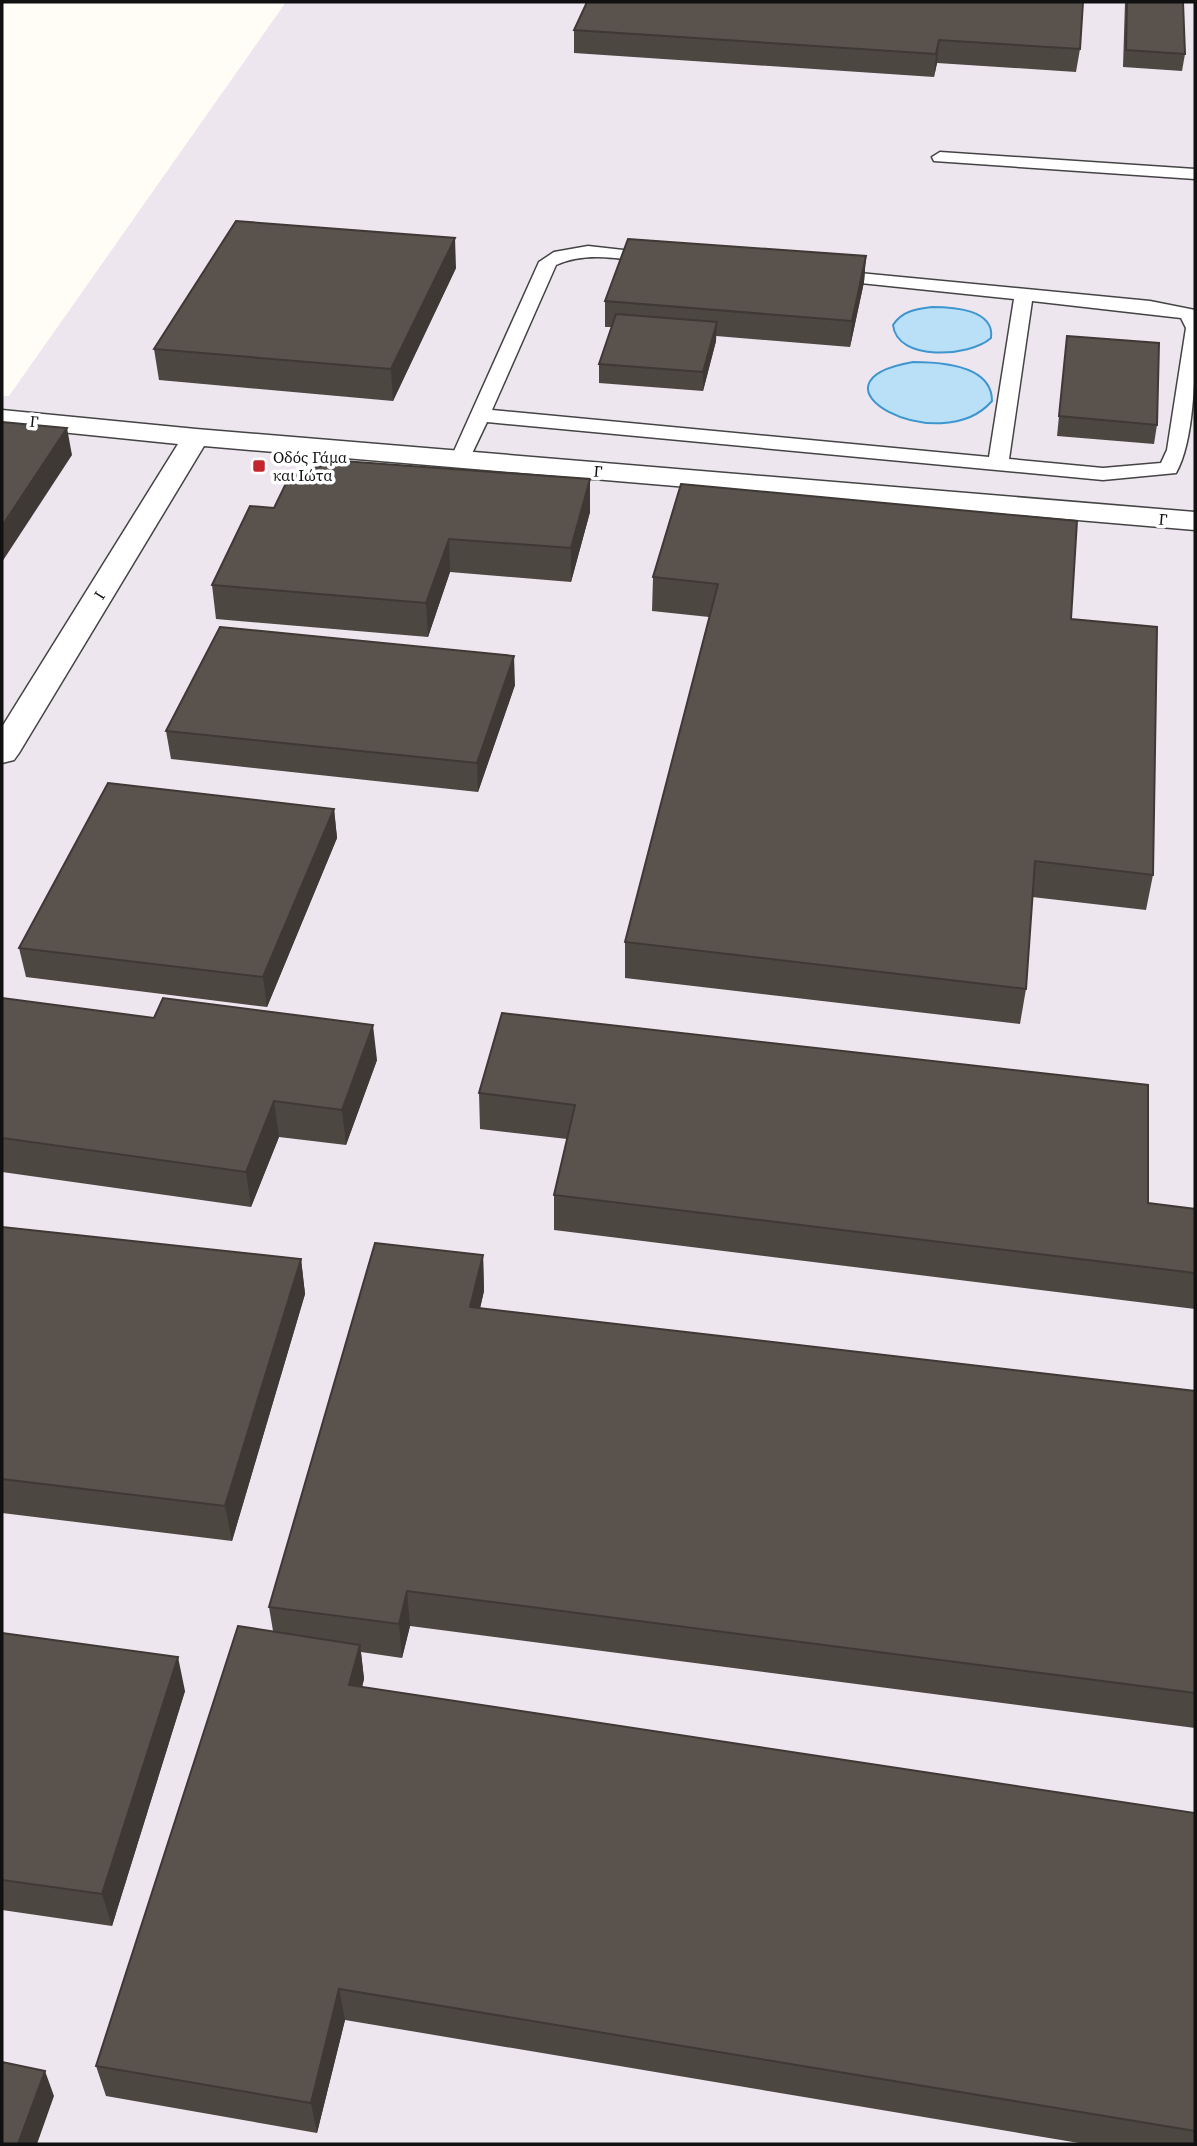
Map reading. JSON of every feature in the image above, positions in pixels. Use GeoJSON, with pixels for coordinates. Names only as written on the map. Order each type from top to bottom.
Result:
{"type":"FeatureCollection","features":[{"type":"Feature","properties":{"kind":"street","name":"Γ"},"geometry":{"type":"LineString","coordinates":[[2,418],[196,438],[1195,521]]}},
{"type":"Feature","properties":{"kind":"street","name":"Ι"},"geometry":{"type":"LineString","coordinates":[[2,753],[196,438]]}},
{"type":"Feature","properties":{"kind":"lane"},"geometry":{"type":"LineString","coordinates":[[940,157],[1195,174]]}},
{"type":"Feature","properties":{"kind":"lane"},"geometry":{"type":"LineString","coordinates":[[460,460],[548,262],[562,254],[580,251],[677,260]]}},
{"type":"Feature","properties":{"kind":"lane"},"geometry":{"type":"LineString","coordinates":[[479,415],[1103,474],[1168,468],[1177,450],[1195,328],[1189,314],[1150,307],[802,272]]}},
{"type":"Feature","properties":{"kind":"lane"},"geometry":{"type":"LineString","coordinates":[[998,465],[1024,294]]}},
{"type":"Feature","properties":{"kind":"shaded area"},"geometry":{"type":"Polygon","coordinates":[[[286,2],[1195,2],[1195,2144],[2,2144],[2,396],[9,396],[286,2]]]}},
{"type":"Feature","properties":{"kind":"water"},"geometry":{"type":"Polygon","coordinates":[[[932,307],[961,309],[979,315],[990,328],[991,338],[967,349],[936,352],[907,345],[897,337],[893,325],[897,320],[915,310],[932,307]]]}},
{"type":"Feature","properties":{"kind":"water"},"geometry":{"type":"Polygon","coordinates":[[[913,362],[950,365],[974,373],[990,389],[992,401],[969,417],[941,423],[913,421],[889,412],[872,399],[868,385],[880,372],[913,362]]]}},
{"type":"Feature","properties":{"kind":"building"},"geometry":{"type":"Polygon","coordinates":[[[587,2],[1083,2],[1080,49],[939,40],[936,54],[574,30],[587,2]]]}},
{"type":"Feature","properties":{"kind":"building"},"geometry":{"type":"Polygon","coordinates":[[[1127,2],[1183,2],[1185,54],[1126,50],[1127,2]]]}},
{"type":"Feature","properties":{"kind":"building"},"geometry":{"type":"Polygon","coordinates":[[[236,221],[455,238],[391,369],[154,349],[236,221]]]}},
{"type":"Feature","properties":{"kind":"building"},"geometry":{"type":"Polygon","coordinates":[[[628,239],[866,256],[852,321],[605,301],[628,239]]]}},
{"type":"Feature","properties":{"kind":"building"},"geometry":{"type":"Polygon","coordinates":[[[616,314],[717,322],[703,372],[599,364],[616,314]]]}},
{"type":"Feature","properties":{"kind":"building"},"geometry":{"type":"Polygon","coordinates":[[[1067,336],[1159,343],[1157,425],[1059,416],[1067,336]]]}},
{"type":"Feature","properties":{"kind":"building"},"geometry":{"type":"Polygon","coordinates":[[[2,422],[67,428],[2,526],[2,422]]]}},
{"type":"Feature","properties":{"kind":"building"},"geometry":{"type":"Polygon","coordinates":[[[343,461],[590,479],[571,548],[449,539],[426,603],[212,585],[250,506],[274,508],[291,473],[343,461]]]}},
{"type":"Feature","properties":{"kind":"building"},"geometry":{"type":"Polygon","coordinates":[[[681,484],[1077,521],[1071,619],[1157,627],[1153,875],[1035,861],[1026,989],[625,942],[718,584],[653,577],[681,484]]]}},
{"type":"Feature","properties":{"kind":"building"},"geometry":{"type":"Polygon","coordinates":[[[220,627],[514,656],[477,763],[166,731],[220,627]]]}},
{"type":"Feature","properties":{"kind":"building"},"geometry":{"type":"Polygon","coordinates":[[[108,783],[334,809],[263,977],[19,948],[108,783]]]}},
{"type":"Feature","properties":{"kind":"building"},"geometry":{"type":"Polygon","coordinates":[[[2,998],[154,1018],[163,998],[373,1025],[342,1110],[274,1101],[246,1172],[2,1138],[2,998]]]}},
{"type":"Feature","properties":{"kind":"building"},"geometry":{"type":"Polygon","coordinates":[[[502,1013],[1148,1085],[1148,1203],[1195,1209],[1195,1273],[554,1195],[575,1105],[479,1093],[502,1013]]]}},
{"type":"Feature","properties":{"kind":"building"},"geometry":{"type":"Polygon","coordinates":[[[2,1227],[301,1259],[225,1506],[2,1479],[2,1227]]]}},
{"type":"Feature","properties":{"kind":"building"},"geometry":{"type":"Polygon","coordinates":[[[375,1243],[483,1255],[470,1307],[1195,1391],[1195,1693],[407,1591],[399,1624],[269,1607],[375,1243]]]}},
{"type":"Feature","properties":{"kind":"building"},"geometry":{"type":"Polygon","coordinates":[[[238,1626],[360,1645],[349,1685],[1195,1813],[1195,2131],[339,1989],[311,2103],[96,2066],[238,1626]]]}},
{"type":"Feature","properties":{"kind":"building"},"geometry":{"type":"Polygon","coordinates":[[[2,1633],[178,1657],[102,1894],[2,1880],[2,1633]]]}},
{"type":"Feature","properties":{"kind":"building"},"geometry":{"type":"Polygon","coordinates":[[[2,2062],[45,2071],[18,2144],[2,2144],[2,2062]]]}},
{"type":"Feature","properties":{"kind":"place","name":"Οδός Γάμα και Ιώτα"},"geometry":{"type":"Point","coordinates":[259,466]}}]}
